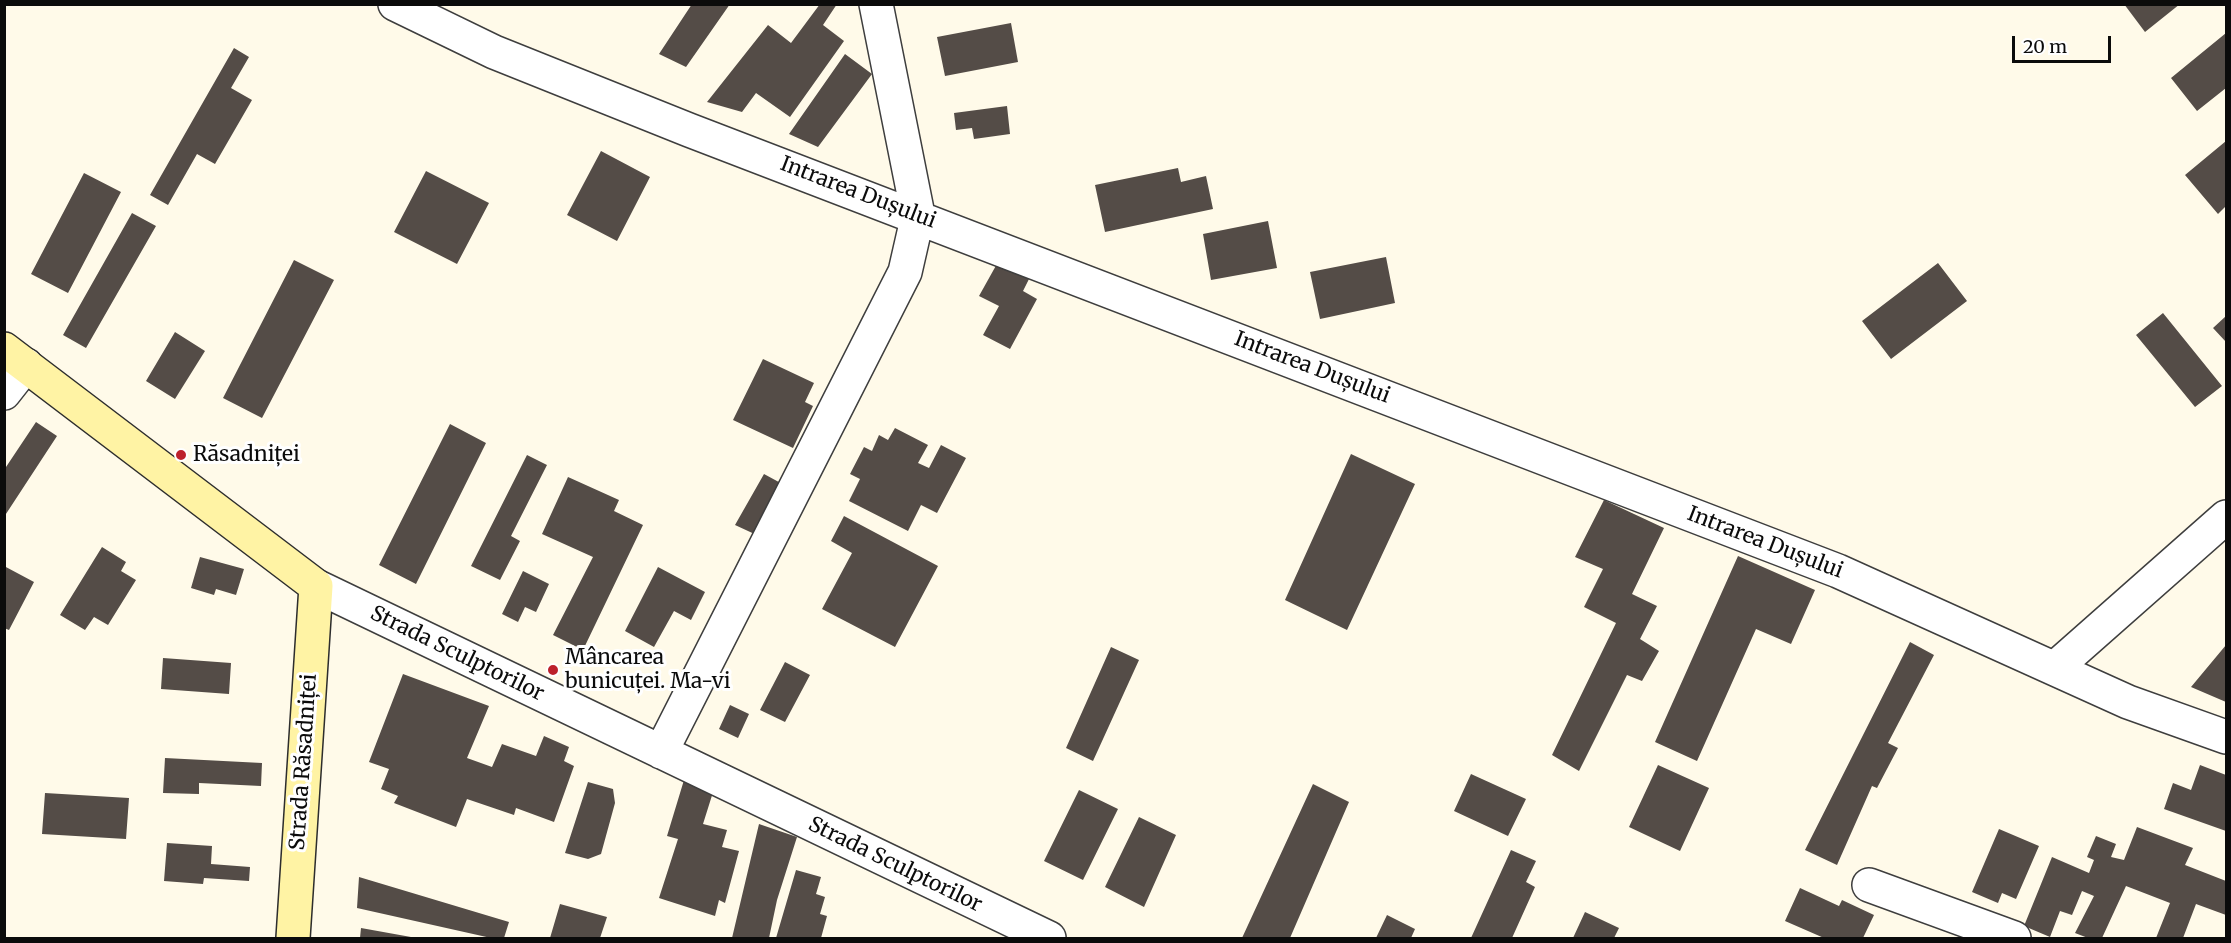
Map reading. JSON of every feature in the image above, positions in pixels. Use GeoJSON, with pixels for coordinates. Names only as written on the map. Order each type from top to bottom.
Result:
{"type":"FeatureCollection","features":[{"type":"Feature","properties":{"kind":"main road","name":"Strada Sculptorilor"},"geometry":{"type":"LineString","coordinates":[[15,357],[316,586]]}},
{"type":"Feature","properties":{"kind":"main road","name":"Strada Răsadniței"},"geometry":{"type":"LineString","coordinates":[[293,939],[316,586]]}},
{"type":"Feature","properties":{"kind":"street","name":"Intrarea Dușului"},"geometry":{"type":"LineString","coordinates":[[394,4],[494,52],[689,130],[918,215],[1839,571],[2128,702],[2226,737]]}},
{"type":"Feature","properties":{"kind":"street"},"geometry":{"type":"LineString","coordinates":[[661,752],[905,272],[918,215],[876,4]]}},
{"type":"Feature","properties":{"kind":"street"},"geometry":{"type":"LineString","coordinates":[[4,393],[15,357]]}},
{"type":"Feature","properties":{"kind":"street"},"geometry":{"type":"LineString","coordinates":[[2055,669],[2226,517]]}},
{"type":"Feature","properties":{"kind":"street","name":"Strada Sculptorilor"},"geometry":{"type":"LineString","coordinates":[[316,586],[1049,939]]}},
{"type":"Feature","properties":{"kind":"street"},"geometry":{"type":"LineString","coordinates":[[1869,885],[2014,939]]}},
{"type":"Feature","properties":{"kind":"building"},"geometry":{"type":"Polygon","coordinates":[[[692,4],[730,4],[686,67],[659,54],[692,4]]]}},
{"type":"Feature","properties":{"kind":"building"},"geometry":{"type":"Polygon","coordinates":[[[820,4],[837,4],[823,25],[844,41],[790,117],[756,93],[742,112],[707,102],[768,25],[791,43],[820,4]]]}},
{"type":"Feature","properties":{"kind":"building"},"geometry":{"type":"Polygon","coordinates":[[[2124,4],[2180,4],[2145,32],[2124,4]]]}},
{"type":"Feature","properties":{"kind":"building"},"geometry":{"type":"Polygon","coordinates":[[[1011,23],[1018,62],[945,76],[937,37],[1011,23]]]}},
{"type":"Feature","properties":{"kind":"building"},"geometry":{"type":"Polygon","coordinates":[[[2226,33],[2226,88],[2197,111],[2171,78],[2226,33]]]}},
{"type":"Feature","properties":{"kind":"building"},"geometry":{"type":"Polygon","coordinates":[[[234,48],[249,57],[231,88],[252,100],[215,164],[197,154],[168,205],[150,195],[234,48]]]}},
{"type":"Feature","properties":{"kind":"building"},"geometry":{"type":"Polygon","coordinates":[[[845,54],[872,74],[818,147],[789,134],[845,54]]]}},
{"type":"Feature","properties":{"kind":"building"},"geometry":{"type":"Polygon","coordinates":[[[1007,106],[1010,134],[974,139],[972,128],[956,130],[954,113],[1007,106]]]}},
{"type":"Feature","properties":{"kind":"building"},"geometry":{"type":"Polygon","coordinates":[[[2226,141],[2226,206],[2218,214],[2185,175],[2226,141]]]}},
{"type":"Feature","properties":{"kind":"building"},"geometry":{"type":"Polygon","coordinates":[[[601,151],[650,177],[617,241],[567,215],[601,151]]]}},
{"type":"Feature","properties":{"kind":"building"},"geometry":{"type":"Polygon","coordinates":[[[1178,168],[1181,182],[1206,176],[1213,209],[1105,232],[1095,185],[1178,168]]]}},
{"type":"Feature","properties":{"kind":"building"},"geometry":{"type":"Polygon","coordinates":[[[426,171],[489,203],[457,264],[394,232],[426,171]]]}},
{"type":"Feature","properties":{"kind":"building"},"geometry":{"type":"Polygon","coordinates":[[[84,173],[121,192],[68,293],[31,274],[84,173]]]}},
{"type":"Feature","properties":{"kind":"building"},"geometry":{"type":"Polygon","coordinates":[[[132,213],[156,226],[86,348],[63,335],[132,213]]]}},
{"type":"Feature","properties":{"kind":"building"},"geometry":{"type":"Polygon","coordinates":[[[1268,221],[1277,268],[1211,280],[1203,234],[1268,221]]]}},
{"type":"Feature","properties":{"kind":"building"},"geometry":{"type":"Polygon","coordinates":[[[1386,257],[1395,303],[1320,319],[1310,272],[1386,257]]]}},
{"type":"Feature","properties":{"kind":"building"},"geometry":{"type":"Polygon","coordinates":[[[294,260],[334,280],[262,418],[223,398],[294,260]]]}},
{"type":"Feature","properties":{"kind":"building"},"geometry":{"type":"Polygon","coordinates":[[[998,262],[1029,279],[1023,291],[1037,299],[1010,349],[983,335],[999,306],[979,296],[998,262]]]}},
{"type":"Feature","properties":{"kind":"building"},"geometry":{"type":"Polygon","coordinates":[[[1938,263],[1967,301],[1891,359],[1862,321],[1938,263]]]}},
{"type":"Feature","properties":{"kind":"building"},"geometry":{"type":"Polygon","coordinates":[[[2163,313],[2222,386],[2195,407],[2136,335],[2163,313]]]}},
{"type":"Feature","properties":{"kind":"building"},"geometry":{"type":"Polygon","coordinates":[[[2226,316],[2226,342],[2213,328],[2226,316]]]}},
{"type":"Feature","properties":{"kind":"building"},"geometry":{"type":"Polygon","coordinates":[[[175,332],[205,351],[175,399],[146,381],[175,332]]]}},
{"type":"Feature","properties":{"kind":"building"},"geometry":{"type":"Polygon","coordinates":[[[763,359],[814,383],[805,402],[813,406],[793,448],[733,420],[763,359]]]}},
{"type":"Feature","properties":{"kind":"building"},"geometry":{"type":"Polygon","coordinates":[[[36,422],[57,436],[4,517],[4,470],[36,422]]]}},
{"type":"Feature","properties":{"kind":"building"},"geometry":{"type":"Polygon","coordinates":[[[450,424],[486,443],[416,584],[379,565],[450,424]]]}},
{"type":"Feature","properties":{"kind":"building"},"geometry":{"type":"Polygon","coordinates":[[[895,428],[928,445],[918,463],[929,468],[941,445],[966,458],[937,513],[921,505],[908,531],[849,501],[860,479],[850,474],[864,447],[872,451],[879,435],[888,440],[895,428]]]}},
{"type":"Feature","properties":{"kind":"building"},"geometry":{"type":"Polygon","coordinates":[[[1351,454],[1415,484],[1347,630],[1285,600],[1351,454]]]}},
{"type":"Feature","properties":{"kind":"building"},"geometry":{"type":"Polygon","coordinates":[[[527,455],[547,465],[511,536],[520,541],[500,580],[471,566],[527,455]]]}},
{"type":"Feature","properties":{"kind":"building"},"geometry":{"type":"Polygon","coordinates":[[[764,474],[788,487],[761,537],[735,525],[764,474]]]}},
{"type":"Feature","properties":{"kind":"building"},"geometry":{"type":"Polygon","coordinates":[[[568,477],[619,500],[614,511],[643,525],[583,650],[553,635],[593,557],[542,534],[568,477]]]}},
{"type":"Feature","properties":{"kind":"building"},"geometry":{"type":"Polygon","coordinates":[[[1604,500],[1664,528],[1632,594],[1657,606],[1640,639],[1659,651],[1642,681],[1627,675],[1579,771],[1552,755],[1616,623],[1584,607],[1603,569],[1575,557],[1604,500]]]}},
{"type":"Feature","properties":{"kind":"building"},"geometry":{"type":"Polygon","coordinates":[[[844,516],[938,566],[895,647],[822,609],[852,553],[831,541],[844,516]]]}},
{"type":"Feature","properties":{"kind":"building"},"geometry":{"type":"Polygon","coordinates":[[[102,547],[126,562],[121,571],[136,580],[108,625],[94,617],[85,630],[60,615],[102,547]]]}},
{"type":"Feature","properties":{"kind":"building"},"geometry":{"type":"Polygon","coordinates":[[[1738,556],[1815,590],[1791,644],[1756,629],[1697,761],[1655,742],[1738,556]]]}},
{"type":"Feature","properties":{"kind":"building"},"geometry":{"type":"Polygon","coordinates":[[[200,557],[244,569],[236,595],[216,589],[214,595],[191,588],[200,557]]]}},
{"type":"Feature","properties":{"kind":"building"},"geometry":{"type":"Polygon","coordinates":[[[4,566],[34,582],[9,630],[4,628],[4,566]]]}},
{"type":"Feature","properties":{"kind":"building"},"geometry":{"type":"Polygon","coordinates":[[[658,567],[705,592],[691,620],[674,611],[654,647],[625,631],[658,567]]]}},
{"type":"Feature","properties":{"kind":"building"},"geometry":{"type":"Polygon","coordinates":[[[523,571],[549,584],[536,612],[525,607],[518,622],[502,614],[523,571]]]}},
{"type":"Feature","properties":{"kind":"building"},"geometry":{"type":"Polygon","coordinates":[[[1910,642],[1934,655],[1888,743],[1898,748],[1877,788],[1872,786],[1837,865],[1805,850],[1910,642]]]}},
{"type":"Feature","properties":{"kind":"building"},"geometry":{"type":"Polygon","coordinates":[[[2226,645],[2226,702],[2191,687],[2226,645]]]}},
{"type":"Feature","properties":{"kind":"building"},"geometry":{"type":"Polygon","coordinates":[[[1111,647],[1139,660],[1093,761],[1066,748],[1111,647]]]}},
{"type":"Feature","properties":{"kind":"building"},"geometry":{"type":"Polygon","coordinates":[[[163,658],[231,663],[229,694],[161,689],[163,658]]]}},
{"type":"Feature","properties":{"kind":"building"},"geometry":{"type":"Polygon","coordinates":[[[785,662],[810,675],[785,722],[760,710],[785,662]]]}},
{"type":"Feature","properties":{"kind":"building"},"geometry":{"type":"Polygon","coordinates":[[[403,674],[489,706],[467,758],[492,767],[502,744],[536,756],[544,736],[569,747],[564,761],[574,766],[554,822],[516,808],[514,815],[467,799],[456,827],[394,803],[398,796],[381,789],[389,769],[369,762],[403,674]]]}},
{"type":"Feature","properties":{"kind":"building"},"geometry":{"type":"Polygon","coordinates":[[[730,705],[749,714],[738,738],[719,729],[730,705]]]}},
{"type":"Feature","properties":{"kind":"building"},"geometry":{"type":"Polygon","coordinates":[[[165,758],[262,763],[261,786],[199,783],[199,794],[163,793],[165,758]]]}},
{"type":"Feature","properties":{"kind":"building"},"geometry":{"type":"Polygon","coordinates":[[[1658,765],[1709,788],[1680,851],[1629,827],[1658,765]]]}},
{"type":"Feature","properties":{"kind":"building"},"geometry":{"type":"Polygon","coordinates":[[[2200,765],[2226,775],[2226,831],[2164,809],[2173,783],[2191,790],[2200,765]]]}},
{"type":"Feature","properties":{"kind":"building"},"geometry":{"type":"Polygon","coordinates":[[[1471,774],[1526,799],[1508,836],[1454,811],[1471,774]]]}},
{"type":"Feature","properties":{"kind":"building"},"geometry":{"type":"Polygon","coordinates":[[[684,780],[714,789],[703,824],[727,830],[722,847],[739,851],[725,903],[719,900],[715,916],[659,898],[678,839],[667,836],[684,780]]]}},
{"type":"Feature","properties":{"kind":"building"},"geometry":{"type":"Polygon","coordinates":[[[588,782],[613,789],[615,803],[601,854],[588,859],[565,853],[588,782]]]}},
{"type":"Feature","properties":{"kind":"building"},"geometry":{"type":"Polygon","coordinates":[[[1313,784],[1349,802],[1290,938],[1242,938],[1313,784]]]}},
{"type":"Feature","properties":{"kind":"building"},"geometry":{"type":"Polygon","coordinates":[[[1079,790],[1118,809],[1083,880],[1044,861],[1079,790]]]}},
{"type":"Feature","properties":{"kind":"building"},"geometry":{"type":"Polygon","coordinates":[[[45,793],[129,798],[126,839],[42,834],[45,793]]]}},
{"type":"Feature","properties":{"kind":"building"},"geometry":{"type":"Polygon","coordinates":[[[1139,817],[1176,835],[1144,907],[1105,887],[1139,817]]]}},
{"type":"Feature","properties":{"kind":"building"},"geometry":{"type":"Polygon","coordinates":[[[759,824],[797,837],[777,900],[769,938],[732,938],[759,824]]]}},
{"type":"Feature","properties":{"kind":"building"},"geometry":{"type":"Polygon","coordinates":[[[2137,827],[2193,848],[2185,865],[2226,881],[2226,915],[2196,904],[2183,938],[2156,938],[2170,903],[2126,886],[2102,938],[2088,938],[2075,933],[2094,896],[2082,891],[2072,915],[2060,911],[2050,937],[2024,926],[2052,857],[2089,873],[2094,860],[2087,857],[2096,836],[2116,844],[2111,857],[2124,860],[2137,827]]]}},
{"type":"Feature","properties":{"kind":"building"},"geometry":{"type":"Polygon","coordinates":[[[1999,829],[2039,846],[2016,899],[2002,893],[1998,903],[1972,892],[1999,829]]]}},
{"type":"Feature","properties":{"kind":"building"},"geometry":{"type":"Polygon","coordinates":[[[167,843],[212,846],[211,864],[250,867],[249,881],[204,878],[203,884],[164,881],[167,843]]]}},
{"type":"Feature","properties":{"kind":"building"},"geometry":{"type":"Polygon","coordinates":[[[1511,850],[1536,861],[1526,882],[1535,887],[1512,938],[1471,938],[1511,850]]]}},
{"type":"Feature","properties":{"kind":"building"},"geometry":{"type":"Polygon","coordinates":[[[796,870],[821,877],[816,894],[825,897],[820,914],[827,916],[821,938],[776,938],[796,870]]]}},
{"type":"Feature","properties":{"kind":"building"},"geometry":{"type":"Polygon","coordinates":[[[359,877],[509,922],[504,938],[491,938],[357,908],[359,877]]]}},
{"type":"Feature","properties":{"kind":"building"},"geometry":{"type":"Polygon","coordinates":[[[1800,888],[1839,906],[1842,900],[1874,915],[1863,938],[1824,938],[1785,921],[1800,888]]]}},
{"type":"Feature","properties":{"kind":"building"},"geometry":{"type":"Polygon","coordinates":[[[560,904],[607,917],[600,938],[550,938],[560,904]]]}},
{"type":"Feature","properties":{"kind":"building"},"geometry":{"type":"Polygon","coordinates":[[[1585,912],[1619,928],[1614,938],[1573,938],[1585,912]]]}},
{"type":"Feature","properties":{"kind":"building"},"geometry":{"type":"Polygon","coordinates":[[[1387,915],[1415,929],[1411,938],[1376,938],[1387,915]]]}},
{"type":"Feature","properties":{"kind":"building"},"geometry":{"type":"Polygon","coordinates":[[[361,928],[411,937],[411,938],[360,938],[361,928]]]}},
{"type":"Feature","properties":{"kind":"place","name":"Răsadniței"},"geometry":{"type":"Point","coordinates":[181,455]}},
{"type":"Feature","properties":{"kind":"place","name":"Mâncarea bunicuței. Ma-vi"},"geometry":{"type":"Point","coordinates":[553,670]}}]}
